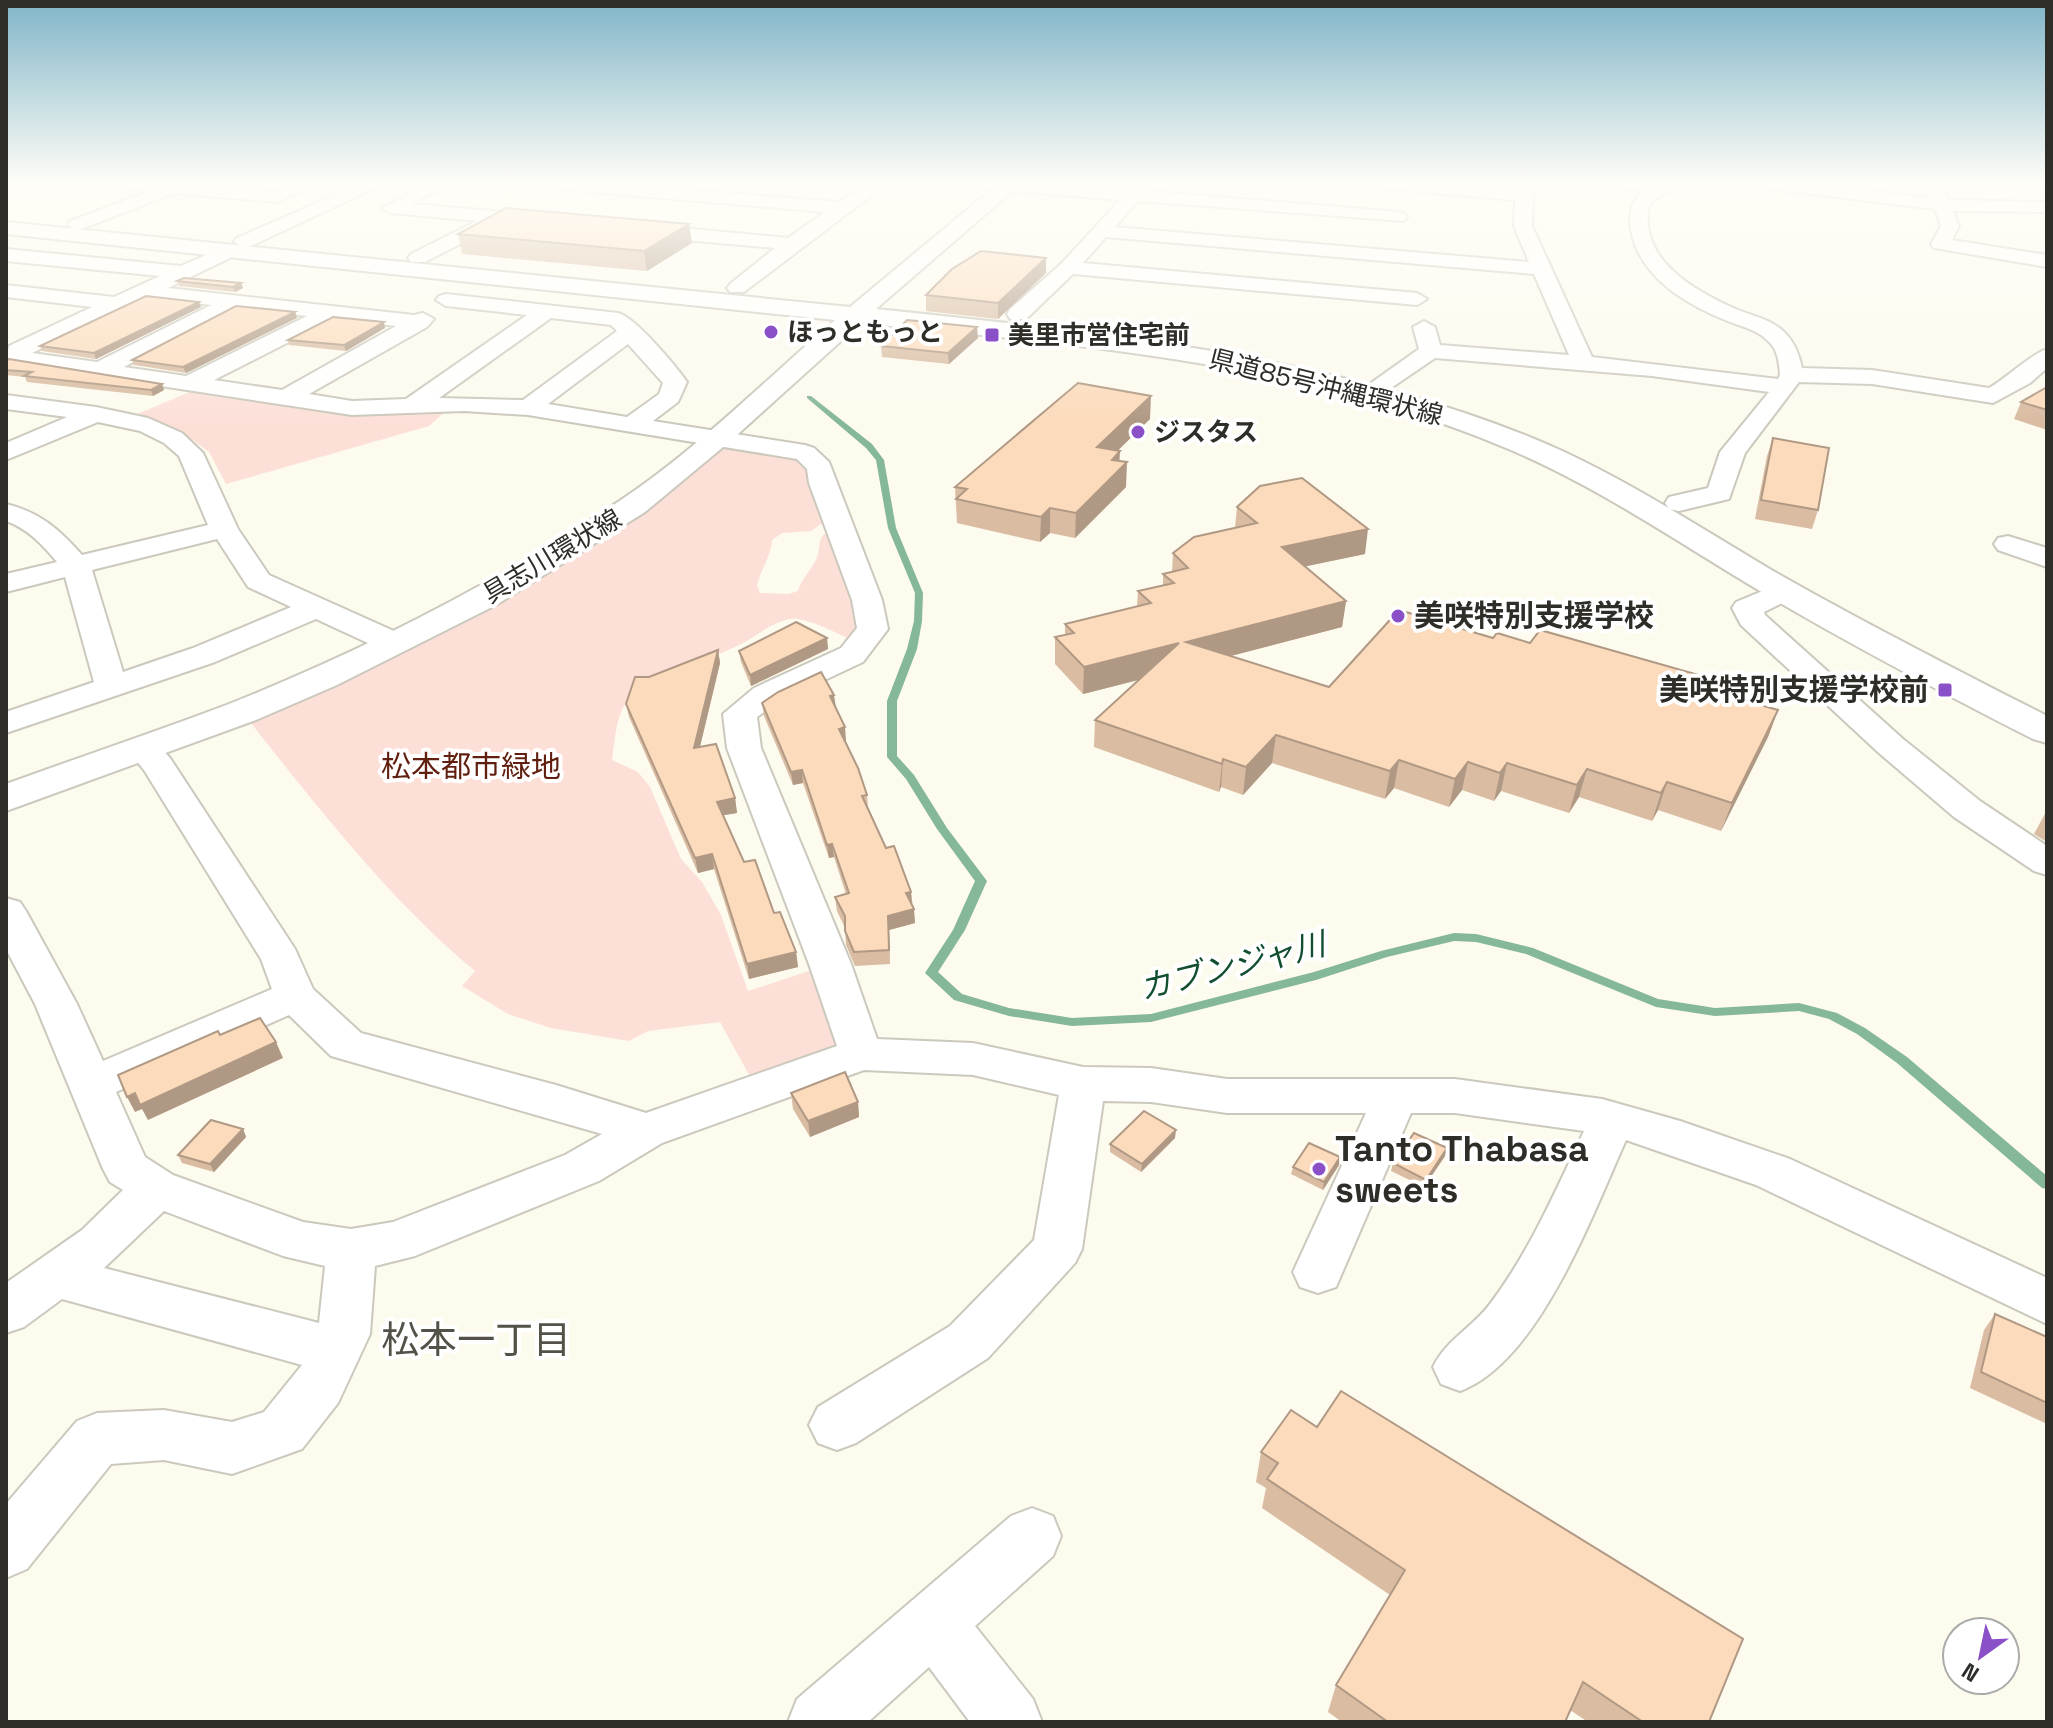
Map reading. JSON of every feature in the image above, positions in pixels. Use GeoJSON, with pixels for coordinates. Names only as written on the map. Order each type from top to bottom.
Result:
{"type":"FeatureCollection","features":[{"type":"Feature","properties":{"kind":"main road","name":"県道85号沖縄環状線"},"geometry":{"type":"LineString","coordinates":[[355,261],[486,277],[864,308],[1018,314],[1229,349],[1383,383],[1537,434],[1679,503],[1814,582],[1950,656],[2047,702]]}},
{"type":"Feature","properties":{"kind":"main road","name":"県道85号沖縄環状線"},"geometry":{"type":"LineString","coordinates":[[446,261],[737,288],[1157,348],[1216,357],[1397,402],[1516,442],[1595,478],[1784,591],[1914,664],[2047,731]]}},
{"type":"Feature","properties":{"kind":"main road","name":"具志川環状線"},"geometry":{"type":"LineString","coordinates":[[6,798],[242,712],[484,598],[634,505],[718,437],[920,261]]}},
{"type":"Feature","properties":{"kind":"street"},"geometry":{"type":"LineString","coordinates":[[52,261],[182,272]]}},
{"type":"Feature","properties":{"kind":"street"},"geometry":{"type":"LineString","coordinates":[[206,261],[17,351],[16,357],[352,408],[464,404],[528,408],[805,453],[820,467],[822,483],[867,600],[873,629],[852,655],[766,695],[740,714],[744,748],[830,964],[861,1054]]}},
{"type":"Feature","properties":{"kind":"street"},"geometry":{"type":"LineString","coordinates":[[737,288],[771,261]]}},
{"type":"Feature","properties":{"kind":"street"},"geometry":{"type":"LineString","coordinates":[[1018,314],[1075,261]]}},
{"type":"Feature","properties":{"kind":"street"},"geometry":{"type":"LineString","coordinates":[[1406,261],[1431,351]]}},
{"type":"Feature","properties":{"kind":"street"},"geometry":{"type":"LineString","coordinates":[[1438,261],[1541,269]]}},
{"type":"Feature","properties":{"kind":"street"},"geometry":{"type":"LineString","coordinates":[[1538,261],[1584,365]]}},
{"type":"Feature","properties":{"kind":"street"},"geometry":{"type":"LineString","coordinates":[[1653,261],[1674,286],[1693,298],[1764,327],[1781,341],[1788,381],[1733,452],[1720,493],[1679,503]]}},
{"type":"Feature","properties":{"kind":"street"},"geometry":{"type":"LineString","coordinates":[[1068,268],[1417,299]]}},
{"type":"Feature","properties":{"kind":"street"},"geometry":{"type":"LineString","coordinates":[[284,399],[419,322],[446,300],[486,277]]}},
{"type":"Feature","properties":{"kind":"street"},"geometry":{"type":"LineString","coordinates":[[6,291],[117,304]]}},
{"type":"Feature","properties":{"kind":"street"},"geometry":{"type":"LineString","coordinates":[[144,291],[419,322]]}},
{"type":"Feature","properties":{"kind":"street"},"geometry":{"type":"LineString","coordinates":[[446,300],[618,319],[675,382],[670,397],[632,425]]}},
{"type":"Feature","properties":{"kind":"street"},"geometry":{"type":"LineString","coordinates":[[100,370],[232,302]]}},
{"type":"Feature","properties":{"kind":"street"},"geometry":{"type":"LineString","coordinates":[[412,406],[546,312]]}},
{"type":"Feature","properties":{"kind":"street"},"geometry":{"type":"LineString","coordinates":[[188,384],[329,313]]}},
{"type":"Feature","properties":{"kind":"street"},"geometry":{"type":"LineString","coordinates":[[528,408],[631,331]]}},
{"type":"Feature","properties":{"kind":"street"},"geometry":{"type":"LineString","coordinates":[[1383,383],[1431,351],[1788,381],[1872,377],[1993,396],[2018,381],[2047,356]]}},
{"type":"Feature","properties":{"kind":"street"},"geometry":{"type":"LineString","coordinates":[[2018,381],[2047,386]]}},
{"type":"Feature","properties":{"kind":"street"},"geometry":{"type":"LineString","coordinates":[[6,402],[96,414],[148,425],[173,438],[190,453],[224,529],[258,581],[394,643]]}},
{"type":"Feature","properties":{"kind":"street"},"geometry":{"type":"LineString","coordinates":[[6,452],[96,414]]}},
{"type":"Feature","properties":{"kind":"street"},"geometry":{"type":"LineString","coordinates":[[6,512],[25,518],[52,538],[76,566],[111,686]]}},
{"type":"Feature","properties":{"kind":"street"},"geometry":{"type":"LineString","coordinates":[[6,583],[224,529]]}},
{"type":"Feature","properties":{"kind":"street"},"geometry":{"type":"LineString","coordinates":[[2008,544],[2047,558]]}},
{"type":"Feature","properties":{"kind":"street"},"geometry":{"type":"LineString","coordinates":[[1784,591],[1747,608],[1752,619],[1891,746],[1967,809],[2047,863]]}},
{"type":"Feature","properties":{"kind":"street"},"geometry":{"type":"LineString","coordinates":[[6,723],[204,655],[315,608]]}},
{"type":"Feature","properties":{"kind":"street"},"geometry":{"type":"LineString","coordinates":[[143,748],[158,765],[281,959],[295,996],[346,1045],[556,1102],[646,1131]]}},
{"type":"Feature","properties":{"kind":"street"},"geometry":{"type":"LineString","coordinates":[[6,911],[56,1004],[127,1169],[156,1188],[301,1242],[351,1249],[397,1242],[582,1168],[646,1131],[861,1054],[973,1059],[1083,1084],[1151,1085],[1227,1096],[1455,1096],[1613,1119],[1664,1133],[1773,1172],[2047,1302]]}},
{"type":"Feature","properties":{"kind":"street"},"geometry":{"type":"LineString","coordinates":[[93,1084],[295,996]]}},
{"type":"Feature","properties":{"kind":"street"},"geometry":{"type":"LineString","coordinates":[[837,1425],[969,1342],[1057,1249],[1083,1084]]}},
{"type":"Feature","properties":{"kind":"street"},"geometry":{"type":"LineString","coordinates":[[1318,1272],[1396,1096]]}},
{"type":"Feature","properties":{"kind":"street"},"geometry":{"type":"LineString","coordinates":[[1460,1367],[1507,1322],[1547,1259],[1613,1119]]}},
{"type":"Feature","properties":{"kind":"street"},"geometry":{"type":"LineString","coordinates":[[6,1311],[100,1244],[156,1188]]}},
{"type":"Feature","properties":{"kind":"street"},"geometry":{"type":"LineString","coordinates":[[6,1549],[97,1439],[164,1435],[232,1448],[282,1431],[319,1386],[344,1334],[351,1249]]}},
{"type":"Feature","properties":{"kind":"street"},"geometry":{"type":"LineString","coordinates":[[54,1276],[336,1351]]}},
{"type":"Feature","properties":{"kind":"street"},"geometry":{"type":"LineString","coordinates":[[820,1722],[1032,1536]]}},
{"type":"Feature","properties":{"kind":"street"},"geometry":{"type":"LineString","coordinates":[[934,1623],[1010,1722]]}},
{"type":"Feature","properties":{"kind":"green space"},"geometry":{"type":"Polygon","coordinates":[[[197,389],[324,410],[448,409],[429,426],[226,484],[209,452],[183,433],[135,415],[197,389]]]}},
{"type":"Feature","properties":{"kind":"green space","name":"松本都市緑地"},"geometry":{"type":"Polygon","coordinates":[[[718,437],[805,453],[834,515],[811,531],[782,533],[772,540],[757,585],[760,593],[788,594],[798,591],[816,559],[824,534],[841,531],[861,644],[806,621],[784,621],[743,643],[646,686],[624,706],[617,725],[612,760],[638,772],[650,787],[681,859],[702,882],[721,915],[748,991],[830,964],[861,1054],[759,1093],[720,1022],[648,1031],[629,1041],[551,1028],[508,1014],[462,986],[475,971],[381,880],[242,712],[484,598],[718,437]]]}},
{"type":"Feature","properties":{"kind":"building"},"geometry":{"type":"Polygon","coordinates":[[[965,261],[1043,261],[998,303],[926,295],[952,269],[965,261]]]}},
{"type":"Feature","properties":{"kind":"building"},"geometry":{"type":"Polygon","coordinates":[[[184,278],[241,283],[233,287],[177,281],[184,278]]]}},
{"type":"Feature","properties":{"kind":"building"},"geometry":{"type":"Polygon","coordinates":[[[146,296],[199,302],[94,353],[40,346],[146,296]]]}},
{"type":"Feature","properties":{"kind":"building"},"geometry":{"type":"Polygon","coordinates":[[[236,306],[295,312],[183,367],[132,360],[236,306]]]}},
{"type":"Feature","properties":{"kind":"building"},"geometry":{"type":"Polygon","coordinates":[[[333,317],[384,322],[344,345],[288,340],[333,317]]]}},
{"type":"Feature","properties":{"kind":"building"},"geometry":{"type":"Polygon","coordinates":[[[907,320],[977,327],[948,353],[881,346],[907,320]]]}},
{"type":"Feature","properties":{"kind":"building"},"geometry":{"type":"Polygon","coordinates":[[[9,359],[162,384],[151,390],[24,376],[32,372],[6,370],[9,359]]]}},
{"type":"Feature","properties":{"kind":"building"},"geometry":{"type":"Polygon","coordinates":[[[1078,383],[1151,396],[1097,447],[1120,451],[1112,460],[1127,462],[1076,513],[1050,508],[1041,517],[956,499],[967,489],[955,487],[1078,383]]]}},
{"type":"Feature","properties":{"kind":"building"},"geometry":{"type":"Polygon","coordinates":[[[2047,387],[2047,410],[2021,402],[2047,387]]]}},
{"type":"Feature","properties":{"kind":"building"},"geometry":{"type":"Polygon","coordinates":[[[1773,438],[1829,448],[1818,510],[1761,500],[1773,438]]]}},
{"type":"Feature","properties":{"kind":"building"},"geometry":{"type":"Polygon","coordinates":[[[1302,478],[1368,529],[1282,547],[1346,601],[1186,642],[1329,687],[1399,610],[1493,638],[1497,633],[1530,643],[1540,630],[1713,679],[1707,690],[1778,710],[1732,803],[1667,782],[1661,793],[1587,769],[1577,785],[1507,763],[1500,773],[1468,762],[1455,779],[1399,760],[1390,771],[1276,735],[1246,767],[1223,759],[1222,764],[1095,720],[1179,643],[1084,667],[1055,637],[1074,633],[1065,624],[1151,603],[1138,591],[1174,583],[1163,574],[1188,568],[1173,553],[1194,537],[1257,523],[1237,507],[1260,486],[1302,478]]]}},
{"type":"Feature","properties":{"kind":"building"},"geometry":{"type":"Polygon","coordinates":[[[796,622],[827,638],[750,675],[739,651],[796,622]]]}},
{"type":"Feature","properties":{"kind":"building"},"geometry":{"type":"Polygon","coordinates":[[[718,650],[694,748],[716,744],[735,798],[717,802],[744,862],[755,860],[774,913],[780,912],[796,952],[747,964],[712,854],[695,858],[626,704],[635,677],[649,677],[718,650]]]}},
{"type":"Feature","properties":{"kind":"building"},"geometry":{"type":"Polygon","coordinates":[[[821,672],[834,695],[830,696],[845,727],[839,729],[858,768],[867,795],[862,796],[886,848],[894,846],[911,892],[906,893],[914,909],[888,916],[889,950],[854,952],[845,931],[845,916],[835,897],[849,893],[832,844],[827,845],[802,770],[791,772],[762,703],[821,672]]]}},
{"type":"Feature","properties":{"kind":"building"},"geometry":{"type":"Polygon","coordinates":[[[260,1018],[276,1042],[140,1105],[135,1093],[127,1097],[118,1075],[218,1031],[220,1035],[260,1018]]]}},
{"type":"Feature","properties":{"kind":"building"},"geometry":{"type":"Polygon","coordinates":[[[845,1072],[858,1102],[808,1121],[791,1093],[845,1072]]]}},
{"type":"Feature","properties":{"kind":"building"},"geometry":{"type":"Polygon","coordinates":[[[1144,1111],[1176,1130],[1142,1164],[1110,1144],[1144,1111]]]}},
{"type":"Feature","properties":{"kind":"building"},"geometry":{"type":"Polygon","coordinates":[[[211,1120],[243,1129],[210,1164],[178,1155],[211,1120]]]}},
{"type":"Feature","properties":{"kind":"building"},"geometry":{"type":"Polygon","coordinates":[[[1414,1133],[1447,1148],[1426,1180],[1393,1163],[1414,1133]]]}},
{"type":"Feature","properties":{"kind":"building"},"geometry":{"type":"Polygon","coordinates":[[[1309,1143],[1340,1157],[1324,1182],[1293,1167],[1309,1143]]]}},
{"type":"Feature","properties":{"kind":"building"},"geometry":{"type":"Polygon","coordinates":[[[1995,1314],[2047,1337],[2047,1403],[1981,1372],[1995,1314]]]}},
{"type":"Feature","properties":{"kind":"building"},"geometry":{"type":"Polygon","coordinates":[[[1341,1391],[1743,1639],[1709,1722],[1643,1722],[1583,1682],[1565,1722],[1388,1722],[1336,1685],[1405,1570],[1267,1479],[1278,1463],[1261,1452],[1291,1410],[1317,1427],[1341,1391]]]}},
{"type":"Feature","properties":{"kind":"waterway","name":"カブンジャ川"},"geometry":{"type":"LineString","coordinates":[[809,397],[869,446],[880,460],[892,528],[919,593],[918,621],[912,649],[892,701],[892,757],[910,777],[942,829],[981,881],[959,930],[931,973],[958,997],[1009,1012],[1072,1022],[1151,1018],[1454,937],[1476,938],[1529,951],[1656,1003],[1715,1012],[1799,1007],[1833,1016],[1861,1031],[1902,1060],[2047,1184]]}},
{"type":"Feature","properties":{"kind":"place","name":"ほっともっと"},"geometry":{"type":"Point","coordinates":[771,332]}},
{"type":"Feature","properties":{"kind":"place","name":"美里市営住宅前"},"geometry":{"type":"Point","coordinates":[992,335]}},
{"type":"Feature","properties":{"kind":"place","name":"ジスタス"},"geometry":{"type":"Point","coordinates":[1138,432]}},
{"type":"Feature","properties":{"kind":"place","name":"美咲特別支援学校"},"geometry":{"type":"Point","coordinates":[1398,616]}},
{"type":"Feature","properties":{"kind":"place","name":"美咲特別支援学校前"},"geometry":{"type":"Point","coordinates":[1945,690]}},
{"type":"Feature","properties":{"kind":"place","name":"Tanto Thabasa sweets"},"geometry":{"type":"Point","coordinates":[1319,1169]}},
{"type":"Feature","properties":{"kind":"district","name":"松本一丁目"},"geometry":{"type":"Point","coordinates":[476,1340]}}]}
